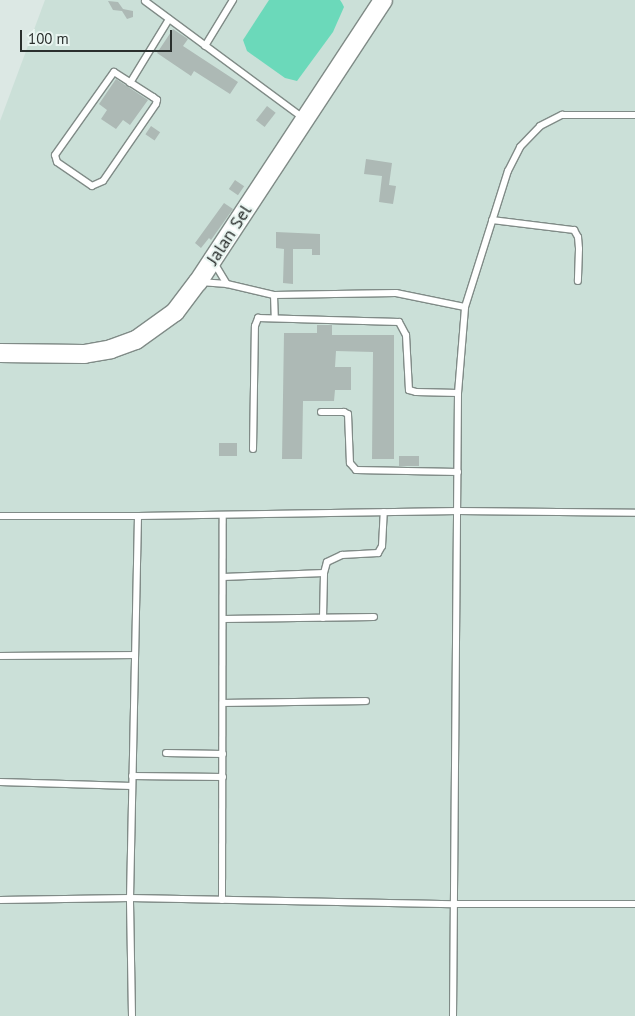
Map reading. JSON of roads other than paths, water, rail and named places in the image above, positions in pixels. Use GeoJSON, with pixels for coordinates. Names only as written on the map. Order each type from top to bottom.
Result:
{"type":"FeatureCollection","features":[{"type":"Feature","properties":{"kind":"street","name":"Jalan Sel"},"geometry":{"type":"LineString","coordinates":[[0,353],[84,354],[111,349],[136,340],[175,312],[198,282],[383,0]]}},
{"type":"Feature","properties":{"kind":"lane"},"geometry":{"type":"LineString","coordinates":[[205,46],[233,0]]}},
{"type":"Feature","properties":{"kind":"lane"},"geometry":{"type":"LineString","coordinates":[[145,1],[304,119]]}},
{"type":"Feature","properties":{"kind":"lane"},"geometry":{"type":"LineString","coordinates":[[130,83],[169,19]]}},
{"type":"Feature","properties":{"kind":"lane"},"geometry":{"type":"LineString","coordinates":[[112,72],[130,83],[155,99],[155,108],[103,182],[92,186],[57,162],[54,154],[112,72]]}},
{"type":"Feature","properties":{"kind":"lane"},"geometry":{"type":"LineString","coordinates":[[453,1016],[458,393],[465,307],[508,170],[520,147],[540,126],[562,115],[635,115]]}},
{"type":"Feature","properties":{"kind":"lane"},"geometry":{"type":"LineString","coordinates":[[492,220],[574,230],[578,237],[580,249],[578,281]]}},
{"type":"Feature","properties":{"kind":"lane"},"geometry":{"type":"LineString","coordinates":[[212,260],[227,284]]}},
{"type":"Feature","properties":{"kind":"lane"},"geometry":{"type":"LineString","coordinates":[[198,282],[227,284],[274,295],[396,293],[465,307]]}},
{"type":"Feature","properties":{"kind":"lane"},"geometry":{"type":"LineString","coordinates":[[274,295],[275,318]]}},
{"type":"Feature","properties":{"kind":"lane"},"geometry":{"type":"LineString","coordinates":[[253,449],[255,320],[258,318],[399,322],[406,335],[409,390],[416,392],[458,393]]}},
{"type":"Feature","properties":{"kind":"lane"},"geometry":{"type":"LineString","coordinates":[[321,412],[344,412],[348,414],[350,463],[356,470],[458,472]]}},
{"type":"Feature","properties":{"kind":"lane"},"geometry":{"type":"LineString","coordinates":[[0,516],[138,516],[458,511],[635,513]]}},
{"type":"Feature","properties":{"kind":"lane"},"geometry":{"type":"LineString","coordinates":[[322,618],[324,573],[327,562],[337,556],[378,553],[382,546],[384,512]]}},
{"type":"Feature","properties":{"kind":"lane"},"geometry":{"type":"LineString","coordinates":[[222,900],[223,515]]}},
{"type":"Feature","properties":{"kind":"lane"},"geometry":{"type":"LineString","coordinates":[[132,1016],[130,898],[138,516]]}},
{"type":"Feature","properties":{"kind":"lane"},"geometry":{"type":"LineString","coordinates":[[223,577],[324,573]]}},
{"type":"Feature","properties":{"kind":"lane"},"geometry":{"type":"LineString","coordinates":[[223,619],[374,617]]}},
{"type":"Feature","properties":{"kind":"lane"},"geometry":{"type":"LineString","coordinates":[[0,656],[135,655]]}},
{"type":"Feature","properties":{"kind":"lane"},"geometry":{"type":"LineString","coordinates":[[223,703],[366,702]]}},
{"type":"Feature","properties":{"kind":"lane"},"geometry":{"type":"LineString","coordinates":[[166,753],[223,754]]}},
{"type":"Feature","properties":{"kind":"lane"},"geometry":{"type":"LineString","coordinates":[[132,776],[223,777]]}},
{"type":"Feature","properties":{"kind":"lane"},"geometry":{"type":"LineString","coordinates":[[0,782],[132,786]]}},
{"type":"Feature","properties":{"kind":"lane"},"geometry":{"type":"LineString","coordinates":[[0,900],[130,898],[454,904],[635,904]]}}]}
